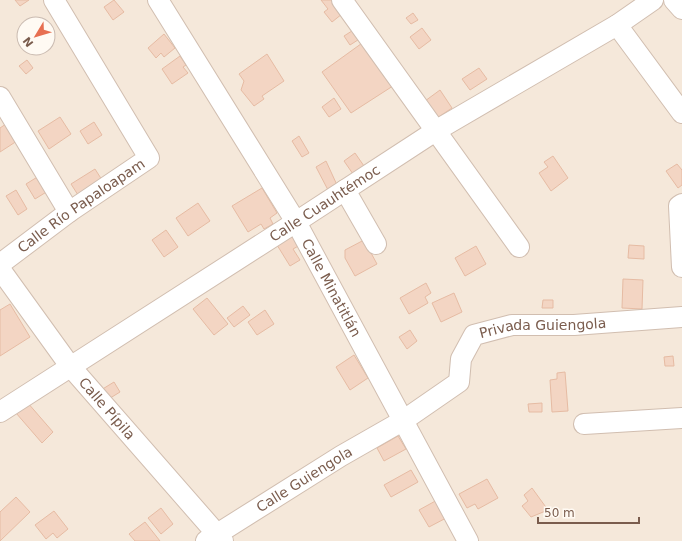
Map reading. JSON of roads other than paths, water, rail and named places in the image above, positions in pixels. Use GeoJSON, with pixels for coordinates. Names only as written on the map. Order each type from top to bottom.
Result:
{"type":"FeatureCollection","features":[{"type":"Feature","properties":{"kind":"street","name":"Calle Río Papaloapam"},"geometry":{"type":"LineString","coordinates":[[0,264],[69,212],[148,158],[54,0]]}},
{"type":"Feature","properties":{"kind":"street","name":"Calle Minatitlán"},"geometry":{"type":"LineString","coordinates":[[158,0],[296,222],[468,541]]}},
{"type":"Feature","properties":{"kind":"street"},"geometry":{"type":"LineString","coordinates":[[342,0],[437,130],[519,247]]}},
{"type":"Feature","properties":{"kind":"street","name":"Calle Cuauhtémoc"},"geometry":{"type":"LineString","coordinates":[[0,412],[437,130],[617,25],[654,0]]}},
{"type":"Feature","properties":{"kind":"street"},"geometry":{"type":"LineString","coordinates":[[674,0],[682,9]]}},
{"type":"Feature","properties":{"kind":"street"},"geometry":{"type":"LineString","coordinates":[[617,25],[682,113]]}},
{"type":"Feature","properties":{"kind":"street"},"geometry":{"type":"LineString","coordinates":[[0,97],[69,212]]}},
{"type":"Feature","properties":{"kind":"street"},"geometry":{"type":"LineString","coordinates":[[345,190],[376,244]]}},
{"type":"Feature","properties":{"kind":"street"},"geometry":{"type":"LineString","coordinates":[[681,205],[682,267]]}},
{"type":"Feature","properties":{"kind":"street","name":"Calle Pípila"},"geometry":{"type":"LineString","coordinates":[[0,269],[70,366],[216,539]]}},
{"type":"Feature","properties":{"kind":"street","name":"Privada Guiengola"},"geometry":{"type":"LineString","coordinates":[[404,420],[460,382],[461,359],[474,335],[512,326],[574,325],[682,317]]}},
{"type":"Feature","properties":{"kind":"street"},"geometry":{"type":"LineString","coordinates":[[584,424],[682,418]]}},
{"type":"Feature","properties":{"kind":"street","name":"Calle Guiengola"},"geometry":{"type":"LineString","coordinates":[[216,539],[341,456],[404,420]]}}]}
